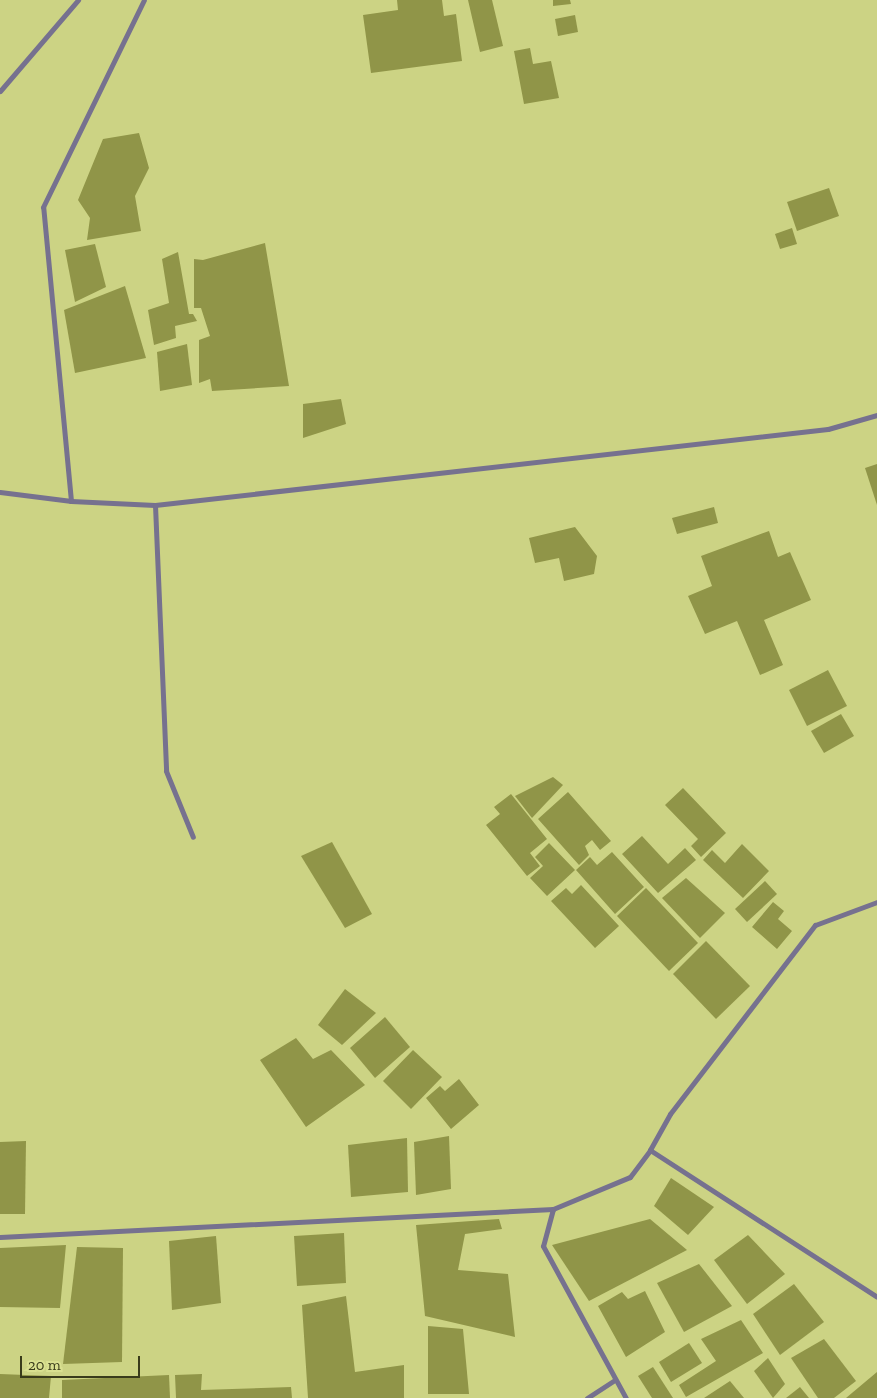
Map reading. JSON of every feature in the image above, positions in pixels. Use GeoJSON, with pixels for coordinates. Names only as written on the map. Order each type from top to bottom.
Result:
{"type":"FeatureCollection","features":[{"type":"Feature","properties":{"kind":"street"},"geometry":{"type":"LineString","coordinates":[[0,91],[78,0]]}},
{"type":"Feature","properties":{"kind":"street"},"geometry":{"type":"LineString","coordinates":[[71,501],[43,207],[144,0]]}},
{"type":"Feature","properties":{"kind":"street"},"geometry":{"type":"LineString","coordinates":[[0,492],[71,501],[155,505],[828,429],[877,415]]}},
{"type":"Feature","properties":{"kind":"street"},"geometry":{"type":"LineString","coordinates":[[155,505],[166,771],[193,837]]}},
{"type":"Feature","properties":{"kind":"street"},"geometry":{"type":"LineString","coordinates":[[0,1237],[553,1209],[630,1178],[650,1150],[670,1114],[815,925],[877,902]]}},
{"type":"Feature","properties":{"kind":"street"},"geometry":{"type":"LineString","coordinates":[[650,1150],[877,1297]]}},
{"type":"Feature","properties":{"kind":"street"},"geometry":{"type":"LineString","coordinates":[[553,1209],[543,1246],[626,1398]]}},
{"type":"Feature","properties":{"kind":"street"},"geometry":{"type":"LineString","coordinates":[[587,1398],[615,1380]]}},
{"type":"Feature","properties":{"kind":"building"},"geometry":{"type":"Polygon","coordinates":[[[397,0],[442,0],[444,16],[456,14],[462,61],[371,73],[363,15],[398,10],[397,0]]]}},
{"type":"Feature","properties":{"kind":"building"},"geometry":{"type":"Polygon","coordinates":[[[468,0],[492,0],[503,46],[480,52],[468,0]]]}},
{"type":"Feature","properties":{"kind":"building"},"geometry":{"type":"Polygon","coordinates":[[[553,0],[570,0],[571,4],[553,6],[553,0]]]}},
{"type":"Feature","properties":{"kind":"building"},"geometry":{"type":"Polygon","coordinates":[[[575,15],[578,32],[558,36],[555,19],[575,15]]]}},
{"type":"Feature","properties":{"kind":"building"},"geometry":{"type":"Polygon","coordinates":[[[530,48],[533,64],[551,61],[559,98],[524,104],[514,51],[530,48]]]}},
{"type":"Feature","properties":{"kind":"building"},"geometry":{"type":"Polygon","coordinates":[[[139,133],[149,168],[135,196],[141,231],[87,240],[90,218],[78,200],[103,139],[139,133]]]}},
{"type":"Feature","properties":{"kind":"building"},"geometry":{"type":"Polygon","coordinates":[[[829,188],[839,216],[797,231],[787,202],[829,188]]]}},
{"type":"Feature","properties":{"kind":"building"},"geometry":{"type":"Polygon","coordinates":[[[792,228],[797,244],[780,249],[775,234],[792,228]]]}},
{"type":"Feature","properties":{"kind":"building"},"geometry":{"type":"Polygon","coordinates":[[[265,243],[289,386],[212,391],[210,379],[199,383],[199,340],[210,336],[201,308],[194,308],[194,259],[203,260],[265,243]]]}},
{"type":"Feature","properties":{"kind":"building"},"geometry":{"type":"Polygon","coordinates":[[[95,244],[106,287],[75,302],[65,250],[95,244]]]}},
{"type":"Feature","properties":{"kind":"building"},"geometry":{"type":"Polygon","coordinates":[[[178,252],[189,314],[193,314],[197,321],[175,326],[176,338],[154,345],[148,310],[169,303],[162,259],[178,252]]]}},
{"type":"Feature","properties":{"kind":"building"},"geometry":{"type":"Polygon","coordinates":[[[125,286],[146,358],[75,373],[64,310],[125,286]]]}},
{"type":"Feature","properties":{"kind":"building"},"geometry":{"type":"Polygon","coordinates":[[[187,344],[192,385],[160,391],[157,352],[187,344]]]}},
{"type":"Feature","properties":{"kind":"building"},"geometry":{"type":"Polygon","coordinates":[[[341,399],[346,424],[303,438],[303,404],[341,399]]]}},
{"type":"Feature","properties":{"kind":"building"},"geometry":{"type":"Polygon","coordinates":[[[877,464],[877,505],[865,468],[877,464]]]}},
{"type":"Feature","properties":{"kind":"building"},"geometry":{"type":"Polygon","coordinates":[[[714,507],[718,523],[677,534],[672,518],[714,507]]]}},
{"type":"Feature","properties":{"kind":"building"},"geometry":{"type":"Polygon","coordinates":[[[575,527],[597,556],[594,574],[564,581],[559,558],[535,563],[529,538],[575,527]]]}},
{"type":"Feature","properties":{"kind":"building"},"geometry":{"type":"Polygon","coordinates":[[[769,531],[778,557],[790,552],[811,600],[764,620],[783,665],[760,675],[737,621],[705,634],[688,596],[712,586],[701,556],[769,531]]]}},
{"type":"Feature","properties":{"kind":"building"},"geometry":{"type":"Polygon","coordinates":[[[828,670],[847,706],[807,726],[789,690],[828,670]]]}},
{"type":"Feature","properties":{"kind":"building"},"geometry":{"type":"Polygon","coordinates":[[[841,714],[854,736],[824,753],[811,731],[841,714]]]}},
{"type":"Feature","properties":{"kind":"building"},"geometry":{"type":"Polygon","coordinates":[[[553,777],[563,785],[532,818],[515,796],[553,777]]]}},
{"type":"Feature","properties":{"kind":"building"},"geometry":{"type":"Polygon","coordinates":[[[683,788],[726,833],[701,857],[691,846],[698,839],[665,805],[683,788]]]}},
{"type":"Feature","properties":{"kind":"building"},"geometry":{"type":"Polygon","coordinates":[[[568,792],[611,841],[600,850],[592,840],[585,846],[589,855],[579,865],[538,819],[568,792]]]}},
{"type":"Feature","properties":{"kind":"building"},"geometry":{"type":"Polygon","coordinates":[[[511,794],[547,839],[530,853],[540,866],[527,876],[486,825],[500,814],[494,807],[511,794]]]}},
{"type":"Feature","properties":{"kind":"building"},"geometry":{"type":"Polygon","coordinates":[[[642,836],[668,864],[685,848],[696,860],[658,893],[622,854],[642,836]]]}},
{"type":"Feature","properties":{"kind":"building"},"geometry":{"type":"Polygon","coordinates":[[[332,842],[372,914],[345,928],[301,856],[332,842]]]}},
{"type":"Feature","properties":{"kind":"building"},"geometry":{"type":"Polygon","coordinates":[[[549,843],[575,870],[547,896],[530,878],[543,866],[535,857],[549,843]]]}},
{"type":"Feature","properties":{"kind":"building"},"geometry":{"type":"Polygon","coordinates":[[[742,844],[769,871],[743,898],[703,860],[712,850],[725,863],[742,844]]]}},
{"type":"Feature","properties":{"kind":"building"},"geometry":{"type":"Polygon","coordinates":[[[612,852],[644,887],[615,914],[576,870],[590,857],[597,865],[612,852]]]}},
{"type":"Feature","properties":{"kind":"building"},"geometry":{"type":"Polygon","coordinates":[[[686,878],[725,913],[700,938],[662,898],[686,878]]]}},
{"type":"Feature","properties":{"kind":"building"},"geometry":{"type":"Polygon","coordinates":[[[765,881],[777,894],[747,922],[735,909],[765,881]]]}},
{"type":"Feature","properties":{"kind":"building"},"geometry":{"type":"Polygon","coordinates":[[[581,885],[619,926],[595,948],[551,901],[566,888],[572,894],[581,885]]]}},
{"type":"Feature","properties":{"kind":"building"},"geometry":{"type":"Polygon","coordinates":[[[646,888],[698,943],[669,971],[617,916],[646,888]]]}},
{"type":"Feature","properties":{"kind":"building"},"geometry":{"type":"Polygon","coordinates":[[[773,902],[784,911],[778,919],[792,931],[777,949],[752,927],[773,902]]]}},
{"type":"Feature","properties":{"kind":"building"},"geometry":{"type":"Polygon","coordinates":[[[706,941],[750,986],[716,1019],[673,974],[706,941]]]}},
{"type":"Feature","properties":{"kind":"building"},"geometry":{"type":"Polygon","coordinates":[[[345,989],[376,1013],[342,1045],[318,1025],[345,989]]]}},
{"type":"Feature","properties":{"kind":"building"},"geometry":{"type":"Polygon","coordinates":[[[385,1017],[410,1047],[375,1078],[350,1048],[385,1017]]]}},
{"type":"Feature","properties":{"kind":"building"},"geometry":{"type":"Polygon","coordinates":[[[296,1038],[313,1059],[331,1050],[365,1085],[306,1127],[260,1060],[296,1038]]]}},
{"type":"Feature","properties":{"kind":"building"},"geometry":{"type":"Polygon","coordinates":[[[413,1050],[442,1077],[411,1109],[383,1081],[413,1050]]]}},
{"type":"Feature","properties":{"kind":"building"},"geometry":{"type":"Polygon","coordinates":[[[459,1079],[479,1105],[451,1129],[426,1098],[440,1086],[445,1091],[459,1079]]]}},
{"type":"Feature","properties":{"kind":"building"},"geometry":{"type":"Polygon","coordinates":[[[449,1136],[451,1189],[416,1195],[414,1142],[449,1136]]]}},
{"type":"Feature","properties":{"kind":"building"},"geometry":{"type":"Polygon","coordinates":[[[407,1138],[408,1192],[351,1197],[348,1145],[407,1138]]]}},
{"type":"Feature","properties":{"kind":"building"},"geometry":{"type":"Polygon","coordinates":[[[26,1141],[25,1214],[0,1214],[0,1142],[26,1141]]]}},
{"type":"Feature","properties":{"kind":"building"},"geometry":{"type":"Polygon","coordinates":[[[671,1178],[714,1207],[688,1235],[654,1206],[671,1178]]]}},
{"type":"Feature","properties":{"kind":"building"},"geometry":{"type":"Polygon","coordinates":[[[499,1219],[502,1229],[465,1234],[458,1270],[508,1274],[515,1337],[425,1316],[416,1225],[499,1219]]]}},
{"type":"Feature","properties":{"kind":"building"},"geometry":{"type":"Polygon","coordinates":[[[650,1219],[687,1250],[589,1301],[552,1245],[650,1219]]]}},
{"type":"Feature","properties":{"kind":"building"},"geometry":{"type":"Polygon","coordinates":[[[344,1233],[346,1283],[297,1286],[294,1236],[344,1233]]]}},
{"type":"Feature","properties":{"kind":"building"},"geometry":{"type":"Polygon","coordinates":[[[748,1235],[785,1274],[747,1304],[714,1260],[748,1235]]]}},
{"type":"Feature","properties":{"kind":"building"},"geometry":{"type":"Polygon","coordinates":[[[216,1236],[221,1303],[172,1310],[169,1241],[216,1236]]]}},
{"type":"Feature","properties":{"kind":"building"},"geometry":{"type":"Polygon","coordinates":[[[66,1245],[60,1308],[0,1307],[0,1248],[66,1245]]]}},
{"type":"Feature","properties":{"kind":"building"},"geometry":{"type":"Polygon","coordinates":[[[77,1247],[123,1248],[122,1362],[63,1364],[77,1247]]]}},
{"type":"Feature","properties":{"kind":"building"},"geometry":{"type":"Polygon","coordinates":[[[699,1264],[732,1306],[684,1332],[657,1283],[699,1264]]]}},
{"type":"Feature","properties":{"kind":"building"},"geometry":{"type":"Polygon","coordinates":[[[794,1284],[824,1322],[780,1355],[753,1314],[794,1284]]]}},
{"type":"Feature","properties":{"kind":"building"},"geometry":{"type":"Polygon","coordinates":[[[645,1291],[665,1332],[626,1357],[598,1306],[622,1292],[628,1299],[645,1291]]]}},
{"type":"Feature","properties":{"kind":"building"},"geometry":{"type":"Polygon","coordinates":[[[346,1296],[355,1372],[404,1365],[404,1398],[308,1398],[302,1305],[346,1296]]]}},
{"type":"Feature","properties":{"kind":"building"},"geometry":{"type":"Polygon","coordinates":[[[741,1320],[763,1353],[686,1397],[679,1385],[716,1361],[701,1339],[741,1320]]]}},
{"type":"Feature","properties":{"kind":"building"},"geometry":{"type":"Polygon","coordinates":[[[428,1326],[463,1329],[469,1394],[428,1394],[428,1326]]]}},
{"type":"Feature","properties":{"kind":"building"},"geometry":{"type":"Polygon","coordinates":[[[824,1339],[856,1381],[834,1398],[818,1398],[791,1358],[824,1339]]]}},
{"type":"Feature","properties":{"kind":"building"},"geometry":{"type":"Polygon","coordinates":[[[689,1343],[702,1363],[671,1382],[659,1362],[689,1343]]]}},
{"type":"Feature","properties":{"kind":"building"},"geometry":{"type":"Polygon","coordinates":[[[768,1358],[785,1384],[773,1398],[754,1371],[768,1358]]]}},
{"type":"Feature","properties":{"kind":"building"},"geometry":{"type":"Polygon","coordinates":[[[653,1367],[673,1398],[652,1398],[638,1376],[653,1367]]]}},
{"type":"Feature","properties":{"kind":"building"},"geometry":{"type":"Polygon","coordinates":[[[877,1372],[877,1398],[846,1398],[877,1372]]]}},
{"type":"Feature","properties":{"kind":"building"},"geometry":{"type":"Polygon","coordinates":[[[0,1374],[51,1376],[49,1398],[0,1398],[0,1374]]]}},
{"type":"Feature","properties":{"kind":"building"},"geometry":{"type":"Polygon","coordinates":[[[202,1374],[201,1390],[291,1387],[292,1398],[176,1398],[175,1375],[202,1374]]]}},
{"type":"Feature","properties":{"kind":"building"},"geometry":{"type":"Polygon","coordinates":[[[169,1375],[170,1398],[62,1398],[62,1380],[169,1375]]]}},
{"type":"Feature","properties":{"kind":"building"},"geometry":{"type":"Polygon","coordinates":[[[730,1381],[744,1398],[704,1398],[730,1381]]]}},
{"type":"Feature","properties":{"kind":"building"},"geometry":{"type":"Polygon","coordinates":[[[800,1387],[809,1398],[786,1398],[800,1387]]]}}]}
